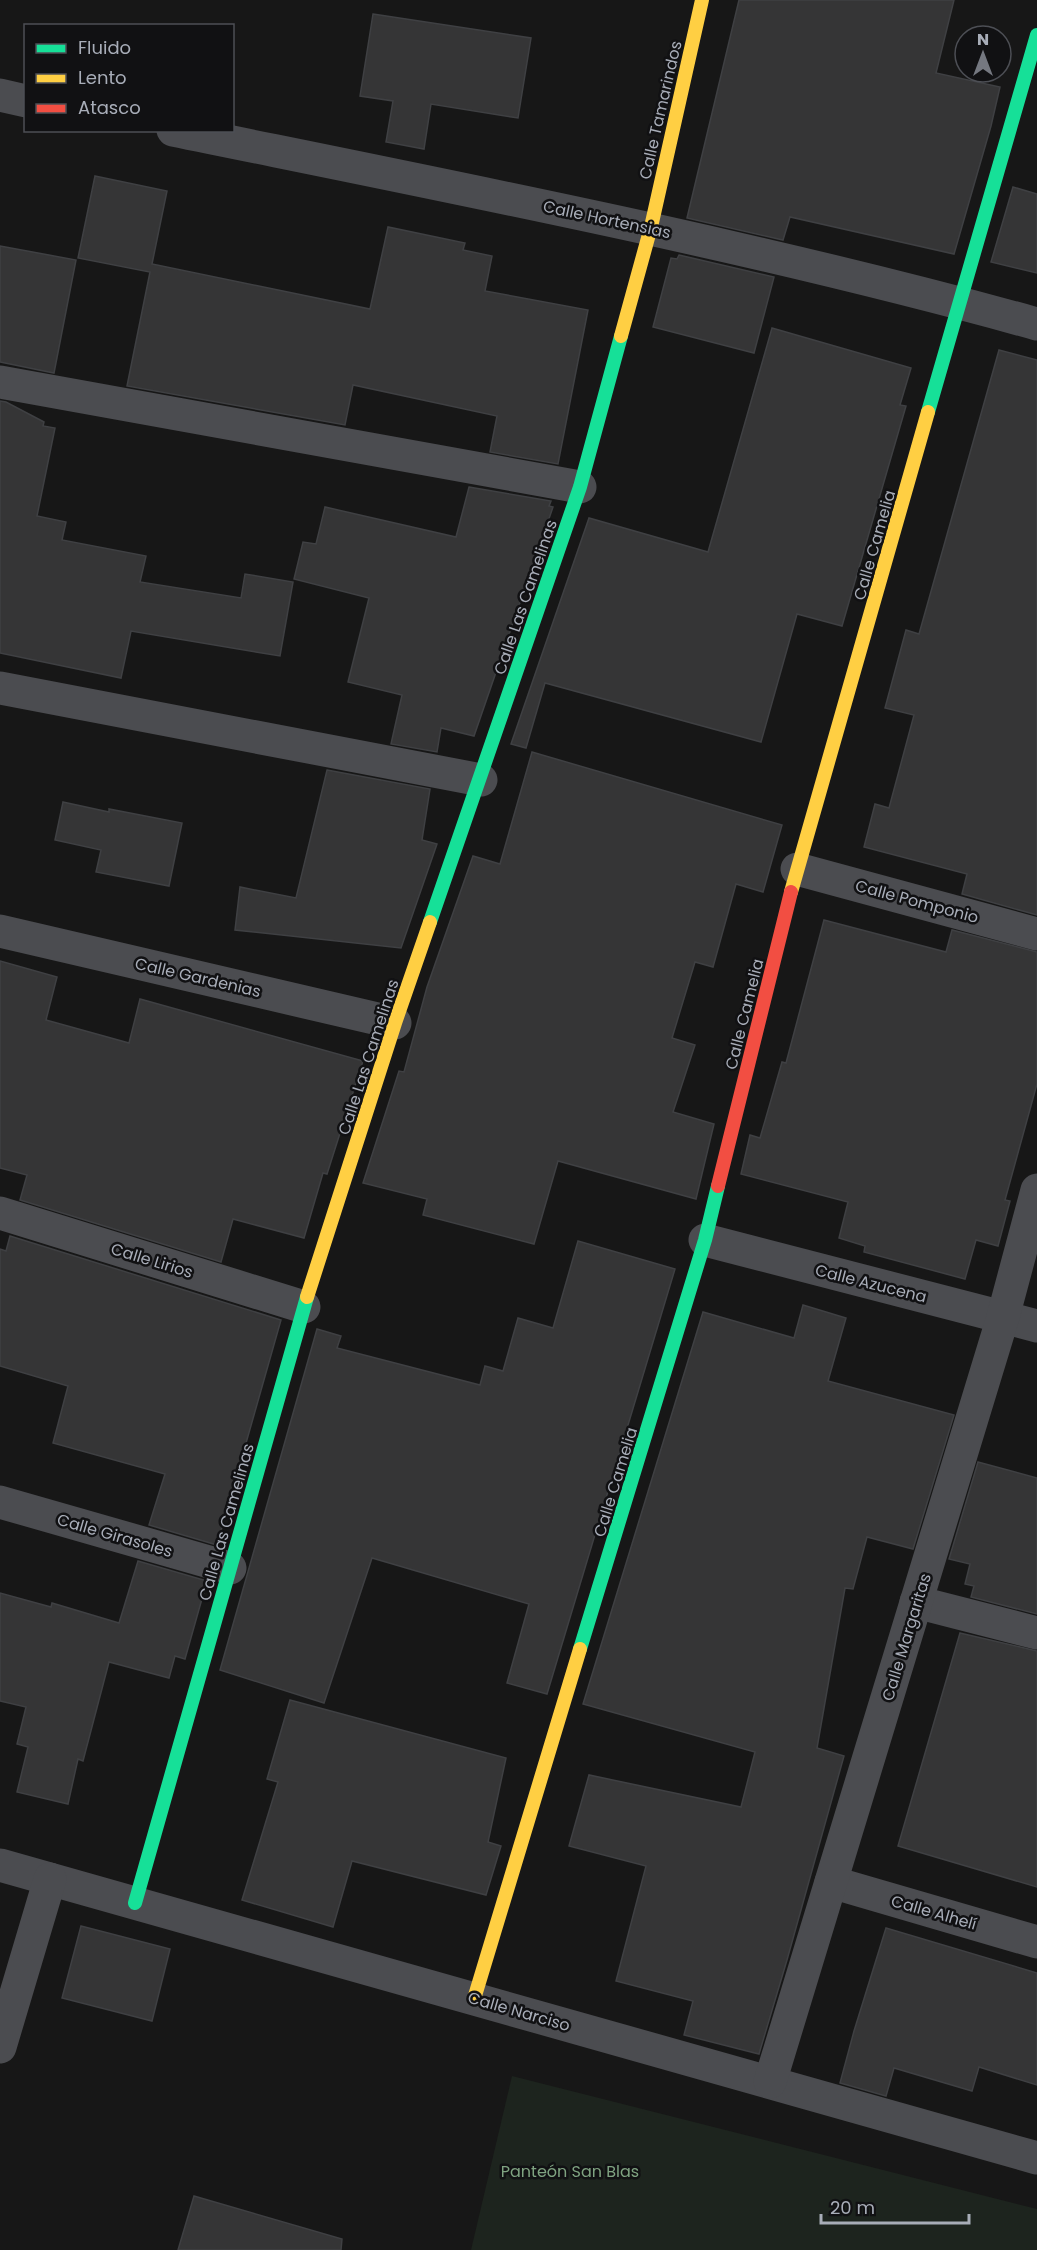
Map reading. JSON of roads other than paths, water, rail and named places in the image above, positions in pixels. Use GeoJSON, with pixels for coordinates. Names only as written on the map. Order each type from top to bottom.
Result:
{"type":"FeatureCollection","features":[{"type":"Feature","properties":{"kind":"street","name":"Calle Tamarindos"},"geometry":{"type":"LineString","coordinates":[[651,227],[702,0]]}},
{"type":"Feature","properties":{"kind":"street","name":"Calle Camelia"},"geometry":{"type":"LineString","coordinates":[[474,1999],[705,1240],[797,869],[962,303],[1037,35]]}},
{"type":"Feature","properties":{"kind":"street"},"geometry":{"type":"LineString","coordinates":[[0,95],[24,100]]}},
{"type":"Feature","properties":{"kind":"street","name":"Calle Hortensias"},"geometry":{"type":"LineString","coordinates":[[183,132],[651,227],[962,303],[1037,324]]}},
{"type":"Feature","properties":{"kind":"street","name":"Calle Las Camelinas"},"geometry":{"type":"LineString","coordinates":[[135,1903],[304,1307],[395,1023],[481,780],[580,487],[651,227]]}},
{"type":"Feature","properties":{"kind":"street"},"geometry":{"type":"LineString","coordinates":[[0,382],[580,487]]}},
{"type":"Feature","properties":{"kind":"street"},"geometry":{"type":"LineString","coordinates":[[0,687],[481,780]]}},
{"type":"Feature","properties":{"kind":"street","name":"Calle Pomponio"},"geometry":{"type":"LineString","coordinates":[[797,869],[1037,934]]}},
{"type":"Feature","properties":{"kind":"street","name":"Calle Gardenias"},"geometry":{"type":"LineString","coordinates":[[0,931],[395,1023]]}},
{"type":"Feature","properties":{"kind":"street","name":"Calle Margaritas"},"geometry":{"type":"LineString","coordinates":[[770,2082],[1003,1317],[1037,1190]]}},
{"type":"Feature","properties":{"kind":"street","name":"Calle Lirios"},"geometry":{"type":"LineString","coordinates":[[0,1213],[304,1307]]}},
{"type":"Feature","properties":{"kind":"street","name":"Calle Azucena"},"geometry":{"type":"LineString","coordinates":[[705,1240],[1037,1326]]}},
{"type":"Feature","properties":{"kind":"street","name":"Calle Girasoles"},"geometry":{"type":"LineString","coordinates":[[0,1502],[230,1568]]}},
{"type":"Feature","properties":{"kind":"street"},"geometry":{"type":"LineString","coordinates":[[916,1602],[1037,1633]]}},
{"type":"Feature","properties":{"kind":"street","name":"Calle Narciso"},"geometry":{"type":"LineString","coordinates":[[0,1865],[1037,2158]]}},
{"type":"Feature","properties":{"kind":"street"},"geometry":{"type":"LineString","coordinates":[[0,2047],[50,1879]]}},
{"type":"Feature","properties":{"kind":"street","name":"Calle Alhelí"},"geometry":{"type":"LineString","coordinates":[[831,1882],[1037,1942]]}},
{"type":"Feature","properties":{"kind":"park label","name":"Panteón San Blas"},"geometry":{"type":"Point","coordinates":[570,2171]}}]}
